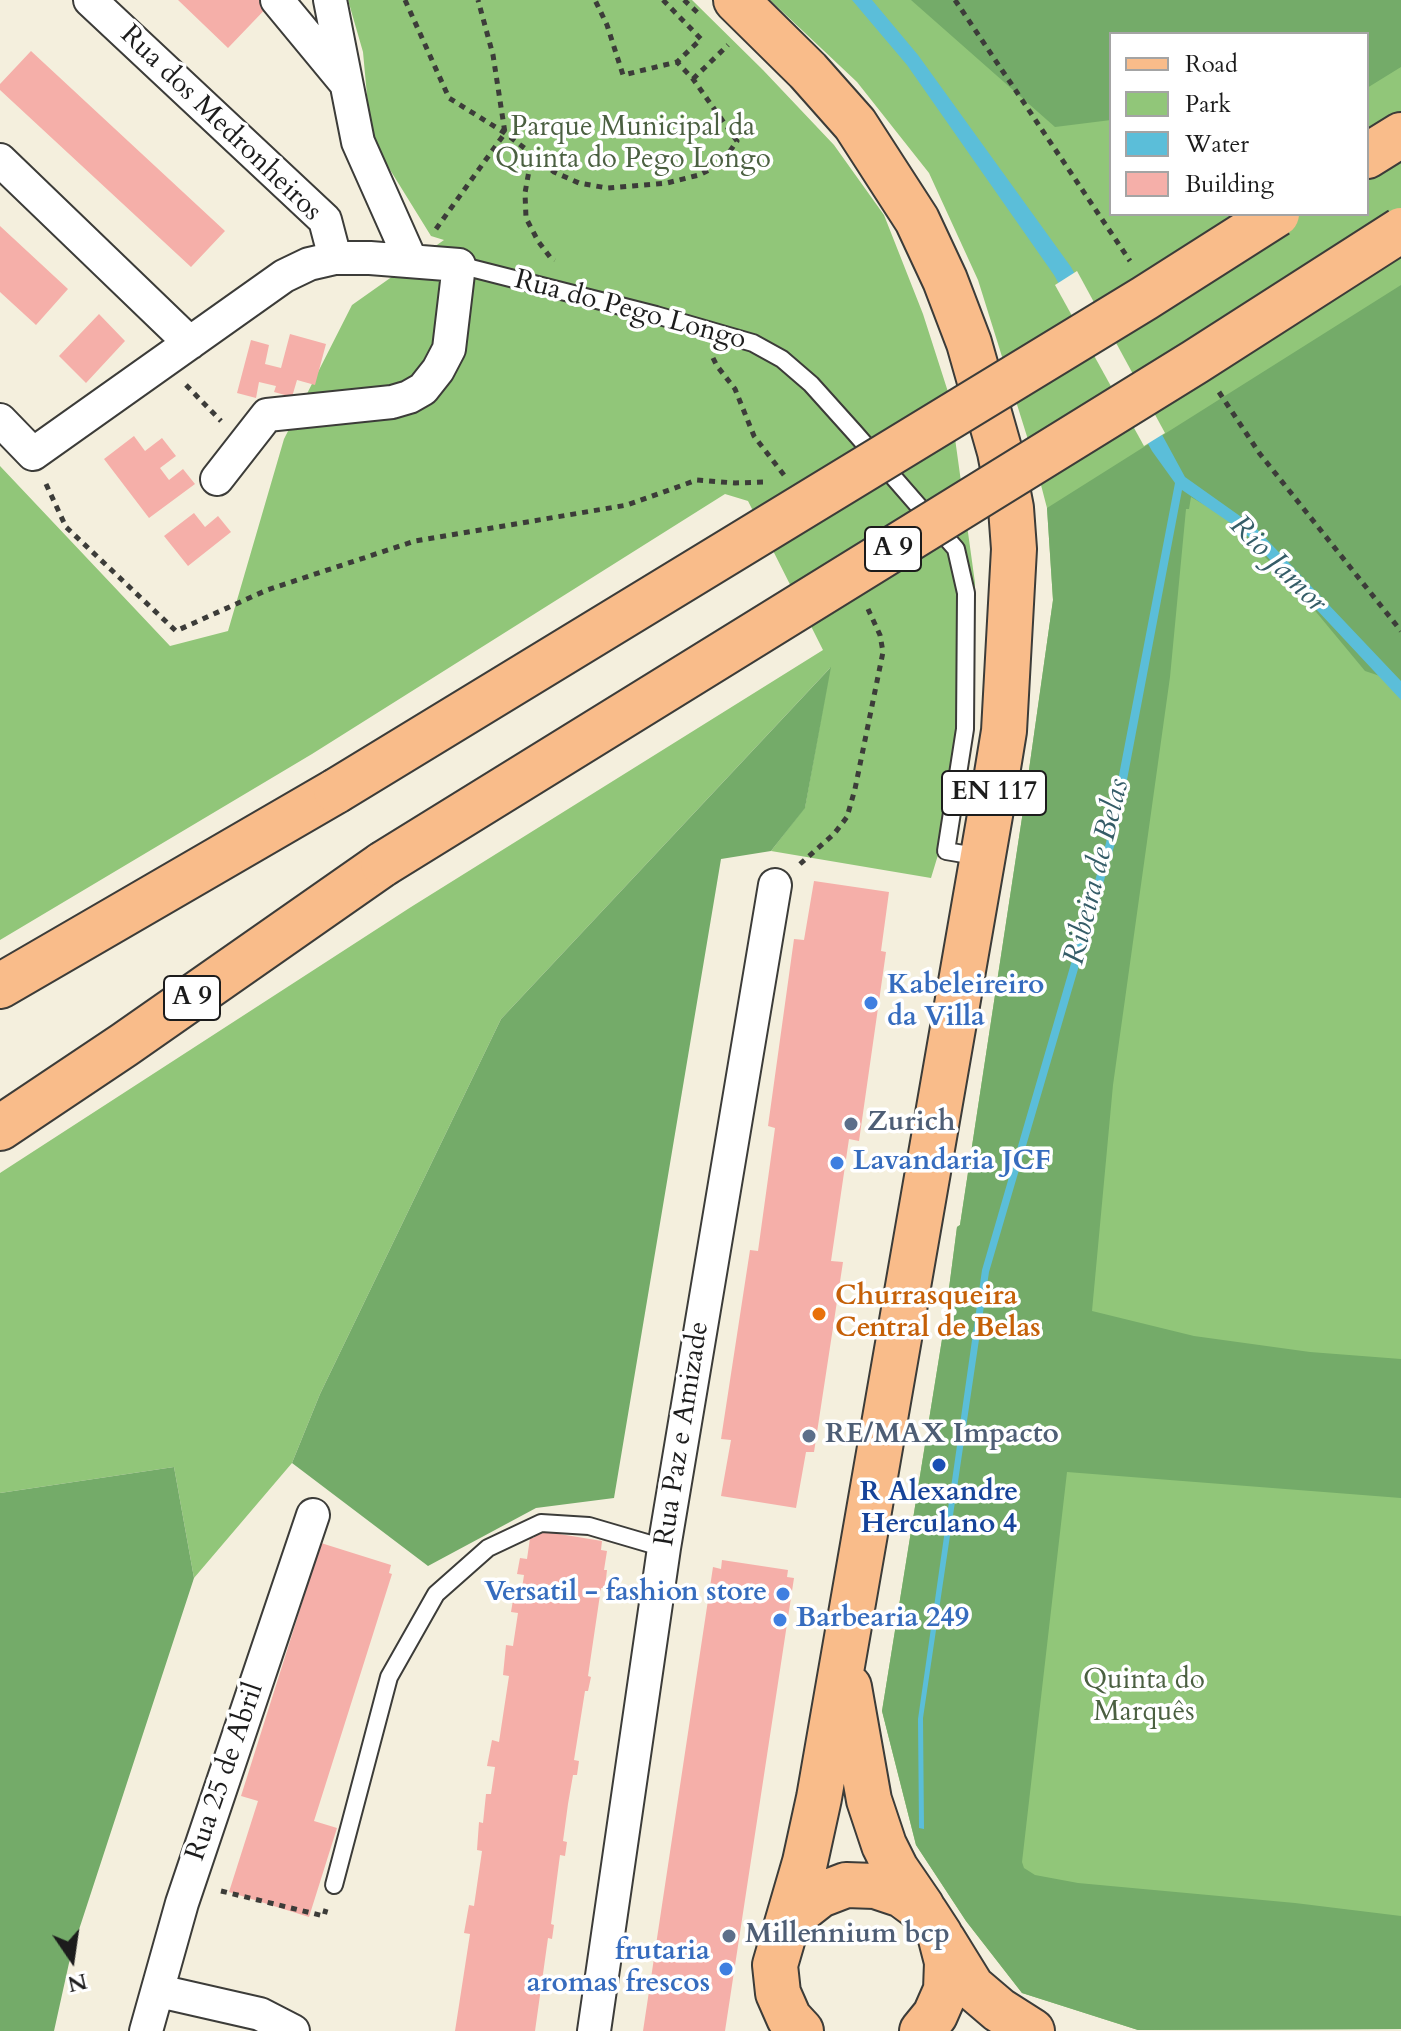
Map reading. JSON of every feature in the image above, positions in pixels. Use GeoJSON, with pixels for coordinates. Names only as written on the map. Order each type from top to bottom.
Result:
{"type":"FeatureCollection","features":[{"type":"Feature","properties":{"kind":"main road","name":"EN 117"},"geometry":{"type":"LineString","coordinates":[[736,0],[808,71],[855,124],[917,220],[964,331],[993,425],[1011,508],[1014,549],[1004,731],[843,1657]]}},
{"type":"Feature","properties":{"kind":"main road"},"geometry":{"type":"LineString","coordinates":[[1369,155],[1401,135]]}},
{"type":"Feature","properties":{"kind":"main road"},"geometry":{"type":"LineString","coordinates":[[0,986],[336,791],[1145,298],[1274,216]]}},
{"type":"Feature","properties":{"kind":"main road","name":"A 9"},"geometry":{"type":"LineString","coordinates":[[0,1128],[383,864],[1181,371],[1401,230]]}},
{"type":"Feature","properties":{"kind":"main road"},"geometry":{"type":"LineString","coordinates":[[843,1657],[869,1800],[884,1845],[896,1869],[972,1987],[999,2010],[1032,2031]]}},
{"type":"Feature","properties":{"kind":"main road"},"geometry":{"type":"LineString","coordinates":[[801,2031],[789,2018],[778,1993],[775,1965],[805,1862],[843,1657]]}},
{"type":"Feature","properties":{"kind":"main road"},"geometry":{"type":"LineString","coordinates":[[782,1937],[797,1913],[820,1895],[846,1885],[875,1886],[902,1895],[933,1924],[947,1962],[946,1990],[935,2015],[922,2031]]}},
{"type":"Feature","properties":{"kind":"street","name":"Rua dos Medronheiros"},"geometry":{"type":"LineString","coordinates":[[90,0],[325,220],[335,258]]}},
{"type":"Feature","properties":{"kind":"street"},"geometry":{"type":"LineString","coordinates":[[277,0],[346,83]]}},
{"type":"Feature","properties":{"kind":"street"},"geometry":{"type":"LineString","coordinates":[[330,0],[358,142],[411,261]]}},
{"type":"Feature","properties":{"kind":"street"},"geometry":{"type":"LineString","coordinates":[[0,160],[177,352]]}},
{"type":"Feature","properties":{"kind":"street","name":"Rua do Pego Longo"},"geometry":{"type":"LineString","coordinates":[[33,454],[284,276],[309,264],[335,258],[370,258],[459,265]]}},
{"type":"Feature","properties":{"kind":"street"},"geometry":{"type":"LineString","coordinates":[[217,479],[267,415],[392,402],[423,389],[449,349],[459,265]]}},
{"type":"Feature","properties":{"kind":"street"},"geometry":{"type":"LineString","coordinates":[[0,420],[33,454]]}},
{"type":"Feature","properties":{"kind":"street","name":"Rua Paz e Amizade"},"geometry":{"type":"LineString","coordinates":[[594,2031],[664,1548],[775,885]]}},
{"type":"Feature","properties":{"kind":"street","name":"Rua 25 de Abril"},"geometry":{"type":"LineString","coordinates":[[146,2031],[189,1883],[313,1515]]}},
{"type":"Feature","properties":{"kind":"street"},"geometry":{"type":"LineString","coordinates":[[159,1991],[260,2014],[293,2031]]}},
{"type":"Feature","properties":{"kind":"lane","name":"Rua do Pego Longo"},"geometry":{"type":"LineString","coordinates":[[459,265],[753,343],[782,359],[820,394],[956,549],[966,593],[965,729],[946,851],[983,858]]}},
{"type":"Feature","properties":{"kind":"lane"},"geometry":{"type":"LineString","coordinates":[[334,1885],[389,1677],[436,1594],[488,1548],[541,1523],[589,1526],[664,1548]]}},
{"type":"Feature","properties":{"kind":"path"},"geometry":{"type":"LineString","coordinates":[[405,0],[449,98],[505,133],[554,172],[579,183],[607,188],[667,183],[699,175],[721,164],[737,141],[693,79],[677,62]]}},
{"type":"Feature","properties":{"kind":"path"},"geometry":{"type":"LineString","coordinates":[[411,261],[505,133],[493,55],[478,0]]}},
{"type":"Feature","properties":{"kind":"path"},"geometry":{"type":"LineString","coordinates":[[595,0],[607,25],[623,75],[677,62],[701,39],[663,0]]}},
{"type":"Feature","properties":{"kind":"path"},"geometry":{"type":"LineString","coordinates":[[693,79],[729,44]]}},
{"type":"Feature","properties":{"kind":"path"},"geometry":{"type":"LineString","coordinates":[[532,154],[525,193],[526,218],[550,257],[562,264]]}},
{"type":"Feature","properties":{"kind":"path"},"geometry":{"type":"LineString","coordinates":[[33,454],[66,527],[176,631],[267,590],[415,541],[627,505],[697,480],[735,483],[789,481],[754,436],[735,389],[717,366],[707,346],[706,329]]}},
{"type":"Feature","properties":{"kind":"path"},"geometry":{"type":"LineString","coordinates":[[177,352],[243,445]]}},
{"type":"Feature","properties":{"kind":"path"},"geometry":{"type":"LineString","coordinates":[[775,885],[834,834],[847,817],[883,652],[880,635],[865,603]]}},
{"type":"Feature","properties":{"kind":"path"},"geometry":{"type":"LineString","coordinates":[[189,1883],[324,1916],[334,1885]]}},
{"type":"Feature","properties":{"kind":"green space","name":"Parque Municipal da Quinta do Pego Longo"},"geometry":{"type":"Polygon","coordinates":[[[348,0],[692,0],[834,145],[884,215],[923,314],[949,395],[975,583],[972,743],[931,878],[771,851],[805,807],[830,668],[501,1019],[320,1394],[292,1463],[194,1578],[174,1467],[0,1493],[0,1173],[411,907],[823,650],[748,501],[725,494],[312,754],[0,940],[0,466],[170,646],[228,631],[284,439],[352,305],[444,240],[431,236],[371,139],[363,52],[348,0]]]}},
{"type":"Feature","properties":{"kind":"green space","name":"Quinta do Marquês"},"geometry":{"type":"Polygon","coordinates":[[[770,0],[1401,0],[1401,2029],[1138,2030],[1022,1993],[966,1921],[916,1845],[882,1711],[949,1296],[957,1227],[960,1225],[1053,600],[1047,508],[1035,462],[978,280],[929,173],[857,82],[770,0]]]}},
{"type":"Feature","properties":{"kind":"green space"},"geometry":{"type":"Polygon","coordinates":[[[911,0],[1401,0],[1401,67],[1369,87],[1369,32],[1109,32],[1109,120],[1055,127],[911,0]]]}},
{"type":"Feature","properties":{"kind":"green space"},"geometry":{"type":"Polygon","coordinates":[[[1401,285],[1401,683],[1365,671],[1297,589],[1225,517],[1191,497],[1189,509],[1186,509],[1170,677],[1113,1085],[1092,1311],[1194,1336],[1310,1352],[1401,1359],[1401,1498],[1067,1472],[1022,1862],[1024,1868],[1035,1875],[1078,1883],[1401,1916],[1401,2029],[1138,2030],[1022,1993],[966,1921],[916,1845],[882,1711],[949,1296],[957,1227],[960,1225],[1053,600],[1047,508],[1401,285]]]}},
{"type":"Feature","properties":{"kind":"green space"},"geometry":{"type":"Polygon","coordinates":[[[831,667],[805,808],[771,851],[721,859],[614,1498],[536,1508],[428,1566],[292,1463],[320,1394],[501,1019],[831,667]]]}},
{"type":"Feature","properties":{"kind":"green space"},"geometry":{"type":"Polygon","coordinates":[[[174,1467],[194,1578],[71,1954],[54,2031],[0,2031],[0,1493],[174,1467]]]}},
{"type":"Feature","properties":{"kind":"water"},"geometry":{"type":"Polygon","coordinates":[[[852,0],[872,0],[918,55],[1071,267],[1185,477],[1254,526],[1401,681],[1401,700],[1245,533],[1182,490],[1115,843],[989,1272],[923,1718],[924,1829],[919,1828],[918,1719],[982,1270],[1106,843],[1175,483],[1152,451],[1054,275],[907,65],[852,0]]]}},
{"type":"Feature","properties":{"kind":"pier"},"geometry":{"type":"Polygon","coordinates":[[[1077,271],[1165,433],[1144,446],[1055,285],[1077,271]]]}},
{"type":"Feature","properties":{"kind":"building"},"geometry":{"type":"Polygon","coordinates":[[[178,0],[274,0],[228,48],[178,0]]]}},
{"type":"Feature","properties":{"kind":"building"},"geometry":{"type":"Polygon","coordinates":[[[31,51],[225,231],[191,267],[0,90],[0,84],[31,51]]]}},
{"type":"Feature","properties":{"kind":"building"},"geometry":{"type":"Polygon","coordinates":[[[0,226],[68,289],[36,325],[0,292],[0,226]]]}},
{"type":"Feature","properties":{"kind":"building"},"geometry":{"type":"Polygon","coordinates":[[[99,314],[125,341],[86,383],[59,356],[99,314]]]}},
{"type":"Feature","properties":{"kind":"building"},"geometry":{"type":"Polygon","coordinates":[[[290,334],[326,344],[315,385],[297,380],[292,397],[274,392],[276,386],[259,382],[256,398],[237,393],[251,340],[269,345],[265,364],[281,368],[290,334]]]}},
{"type":"Feature","properties":{"kind":"building"},"geometry":{"type":"Polygon","coordinates":[[[134,436],[145,451],[162,438],[176,456],[160,468],[169,480],[183,469],[195,484],[149,518],[104,459],[134,436]]]}},
{"type":"Feature","properties":{"kind":"building"},"geometry":{"type":"Polygon","coordinates":[[[194,513],[205,527],[218,516],[231,532],[188,566],[164,536],[194,513]]]}},
{"type":"Feature","properties":{"kind":"building"},"geometry":{"type":"Polygon","coordinates":[[[814,881],[889,892],[881,951],[886,952],[859,1141],[849,1139],[831,1261],[843,1262],[814,1452],[806,1452],[796,1508],[721,1496],[731,1440],[721,1439],[750,1250],[758,1251],[775,1128],[768,1126],[794,939],[804,940],[814,881]]]}},
{"type":"Feature","properties":{"kind":"building"},"geometry":{"type":"Polygon","coordinates":[[[535,1530],[602,1541],[601,1550],[607,1551],[605,1588],[601,1588],[588,1676],[591,1677],[588,1691],[585,1691],[574,1760],[579,1761],[568,1804],[563,1841],[567,1842],[565,1856],[560,1855],[551,1924],[554,1925],[552,1939],[548,1938],[535,2031],[455,2031],[470,1934],[464,1933],[469,1905],[474,1906],[482,1851],[477,1850],[479,1822],[483,1823],[486,1794],[491,1794],[495,1767],[487,1766],[492,1740],[499,1742],[509,1676],[503,1675],[506,1645],[513,1646],[518,1613],[511,1612],[514,1594],[521,1595],[524,1575],[517,1574],[520,1558],[527,1559],[530,1538],[534,1538],[535,1530]]]}},
{"type":"Feature","properties":{"kind":"building"},"geometry":{"type":"Polygon","coordinates":[[[321,1543],[391,1565],[389,1573],[392,1574],[314,1821],[337,1828],[309,1917],[229,1892],[258,1801],[241,1796],[321,1543]]]}},
{"type":"Feature","properties":{"kind":"building"},"geometry":{"type":"Polygon","coordinates":[[[722,1560],[788,1570],[787,1577],[794,1578],[725,2031],[643,2031],[713,1567],[721,1569],[722,1560]]]}},
{"type":"Feature","properties":{"kind":"place","name":"Kabeleireiro da Villa"},"geometry":{"type":"Point","coordinates":[871,1003]}},
{"type":"Feature","properties":{"kind":"place","name":"Zurich"},"geometry":{"type":"Point","coordinates":[851,1124]}},
{"type":"Feature","properties":{"kind":"place","name":"Lavandaria JCF"},"geometry":{"type":"Point","coordinates":[837,1163]}},
{"type":"Feature","properties":{"kind":"place","name":"Churrasqueira Central de Belas"},"geometry":{"type":"Point","coordinates":[819,1314]}},
{"type":"Feature","properties":{"kind":"place","name":"RE/MAX Impacto"},"geometry":{"type":"Point","coordinates":[809,1436]}},
{"type":"Feature","properties":{"kind":"place","name":"R Alexandre Herculano 4"},"geometry":{"type":"Point","coordinates":[939,1465]}},
{"type":"Feature","properties":{"kind":"place","name":"Versatil - fashion store"},"geometry":{"type":"Point","coordinates":[783,1594]}},
{"type":"Feature","properties":{"kind":"place","name":"Barbearia 249"},"geometry":{"type":"Point","coordinates":[780,1620]}},
{"type":"Feature","properties":{"kind":"place","name":"Millennium bcp"},"geometry":{"type":"Point","coordinates":[729,1936]}},
{"type":"Feature","properties":{"kind":"place","name":"frutaria aromas frescos"},"geometry":{"type":"Point","coordinates":[726,1969]}},
{"type":"Feature","properties":{"kind":"water label","name":"Rio Jamor"},"geometry":{"type":"Point","coordinates":[1277,565]}},
{"type":"Feature","properties":{"kind":"water label","name":"Ribeira de Belas"},"geometry":{"type":"Point","coordinates":[1098,872]}}]}
